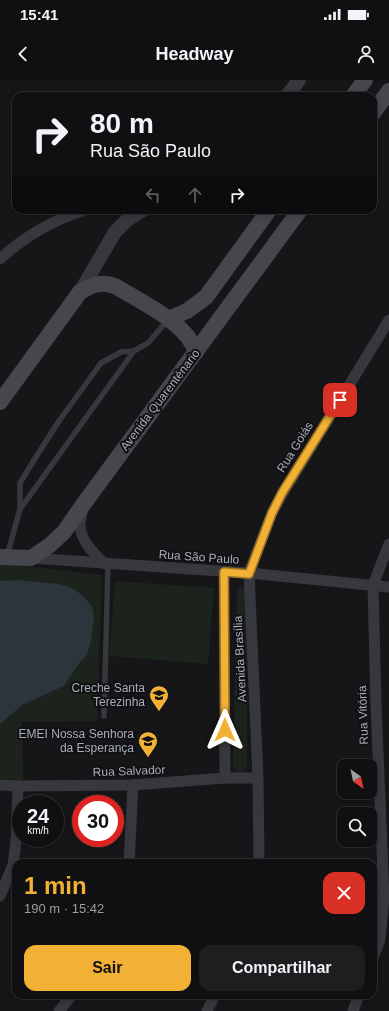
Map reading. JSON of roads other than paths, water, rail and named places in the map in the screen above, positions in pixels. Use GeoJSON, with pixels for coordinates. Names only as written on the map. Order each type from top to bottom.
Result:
{"type":"FeatureCollection","features":[{"type":"Feature","properties":{"kind":"main road"},"geometry":{"type":"LineString","coordinates":[[356,92],[365,80]]}},
{"type":"Feature","properties":{"kind":"main road"},"geometry":{"type":"LineString","coordinates":[[377,108],[389,91]]}},
{"type":"Feature","properties":{"kind":"main road"},"geometry":{"type":"LineString","coordinates":[[168,319],[187,311],[206,297],[266,214]]}},
{"type":"Feature","properties":{"kind":"main road","name":"Avenida Quarenténario"},"geometry":{"type":"LineString","coordinates":[[31,558],[50,545],[64,532],[297,214]]}},
{"type":"Feature","properties":{"kind":"main road"},"geometry":{"type":"LineString","coordinates":[[0,402],[80,292],[92,285],[108,283],[115,286],[168,319],[190,339],[196,352]]}},
{"type":"Feature","properties":{"kind":"main road"},"geometry":{"type":"LineString","coordinates":[[3,557],[31,558]]}},
{"type":"Feature","properties":{"kind":"street"},"geometry":{"type":"LineString","coordinates":[[290,92],[299,80]]}},
{"type":"Feature","properties":{"kind":"street"},"geometry":{"type":"LineString","coordinates":[[0,259],[34,233],[65,216],[72,214]]}},
{"type":"Feature","properties":{"kind":"street"},"geometry":{"type":"LineString","coordinates":[[80,292],[115,232],[127,220],[137,214]]}},
{"type":"Feature","properties":{"kind":"street","name":"Rua Goiás"},"geometry":{"type":"LineString","coordinates":[[249,574],[272,513],[282,493],[389,320]]}},
{"type":"Feature","properties":{"kind":"street"},"geometry":{"type":"LineString","coordinates":[[85,502],[80,522],[82,534],[86,544],[107,564]]}},
{"type":"Feature","properties":{"kind":"street","name":"Rua Vitória"},"geometry":{"type":"LineString","coordinates":[[377,950],[385,940],[373,585],[389,544]]}},
{"type":"Feature","properties":{"kind":"street","name":"Rua São Paulo"},"geometry":{"type":"LineString","coordinates":[[31,558],[249,574],[389,587]]}},
{"type":"Feature","properties":{"kind":"street","name":"Avenida Brasília"},"geometry":{"type":"LineString","coordinates":[[224,572],[225,778]]}},
{"type":"Feature","properties":{"kind":"street","name":"Avenida Brasília"},"geometry":{"type":"LineString","coordinates":[[249,574],[258,778],[259,859]]}},
{"type":"Feature","properties":{"kind":"street","name":"Rua Salvador"},"geometry":{"type":"LineString","coordinates":[[0,784],[18,786],[133,785],[225,778],[258,778]]}},
{"type":"Feature","properties":{"kind":"street"},"geometry":{"type":"LineString","coordinates":[[129,859],[133,785]]}},
{"type":"Feature","properties":{"kind":"street"},"geometry":{"type":"LineString","coordinates":[[14,859],[16,842],[18,786]]}},
{"type":"Feature","properties":{"kind":"street"},"geometry":{"type":"LineString","coordinates":[[0,896],[12,867]]}},
{"type":"Feature","properties":{"kind":"street"},"geometry":{"type":"LineString","coordinates":[[60,1011],[69,999]]}},
{"type":"Feature","properties":{"kind":"street"},"geometry":{"type":"LineString","coordinates":[[207,1011],[213,999]]}},
{"type":"Feature","properties":{"kind":"street"},"geometry":{"type":"LineString","coordinates":[[353,1011],[358,999]]}},
{"type":"Feature","properties":{"kind":"lane"},"geometry":{"type":"LineString","coordinates":[[3,557],[20,509],[134,351],[148,343],[168,319]]}},
{"type":"Feature","properties":{"kind":"lane"},"geometry":{"type":"LineString","coordinates":[[20,509],[20,484],[59,421],[101,364],[121,352],[134,351]]}},
{"type":"Feature","properties":{"kind":"lane"},"geometry":{"type":"LineString","coordinates":[[104,716],[107,564]]}},
{"type":"Feature","properties":{"kind":"place","name":"Creche Santa Terezinha"},"geometry":{"type":"Point","coordinates":[159,712]}},
{"type":"Feature","properties":{"kind":"place","name":"EMEI Nossa Senhora da Esperança"},"geometry":{"type":"Point","coordinates":[148,758]}}]}
